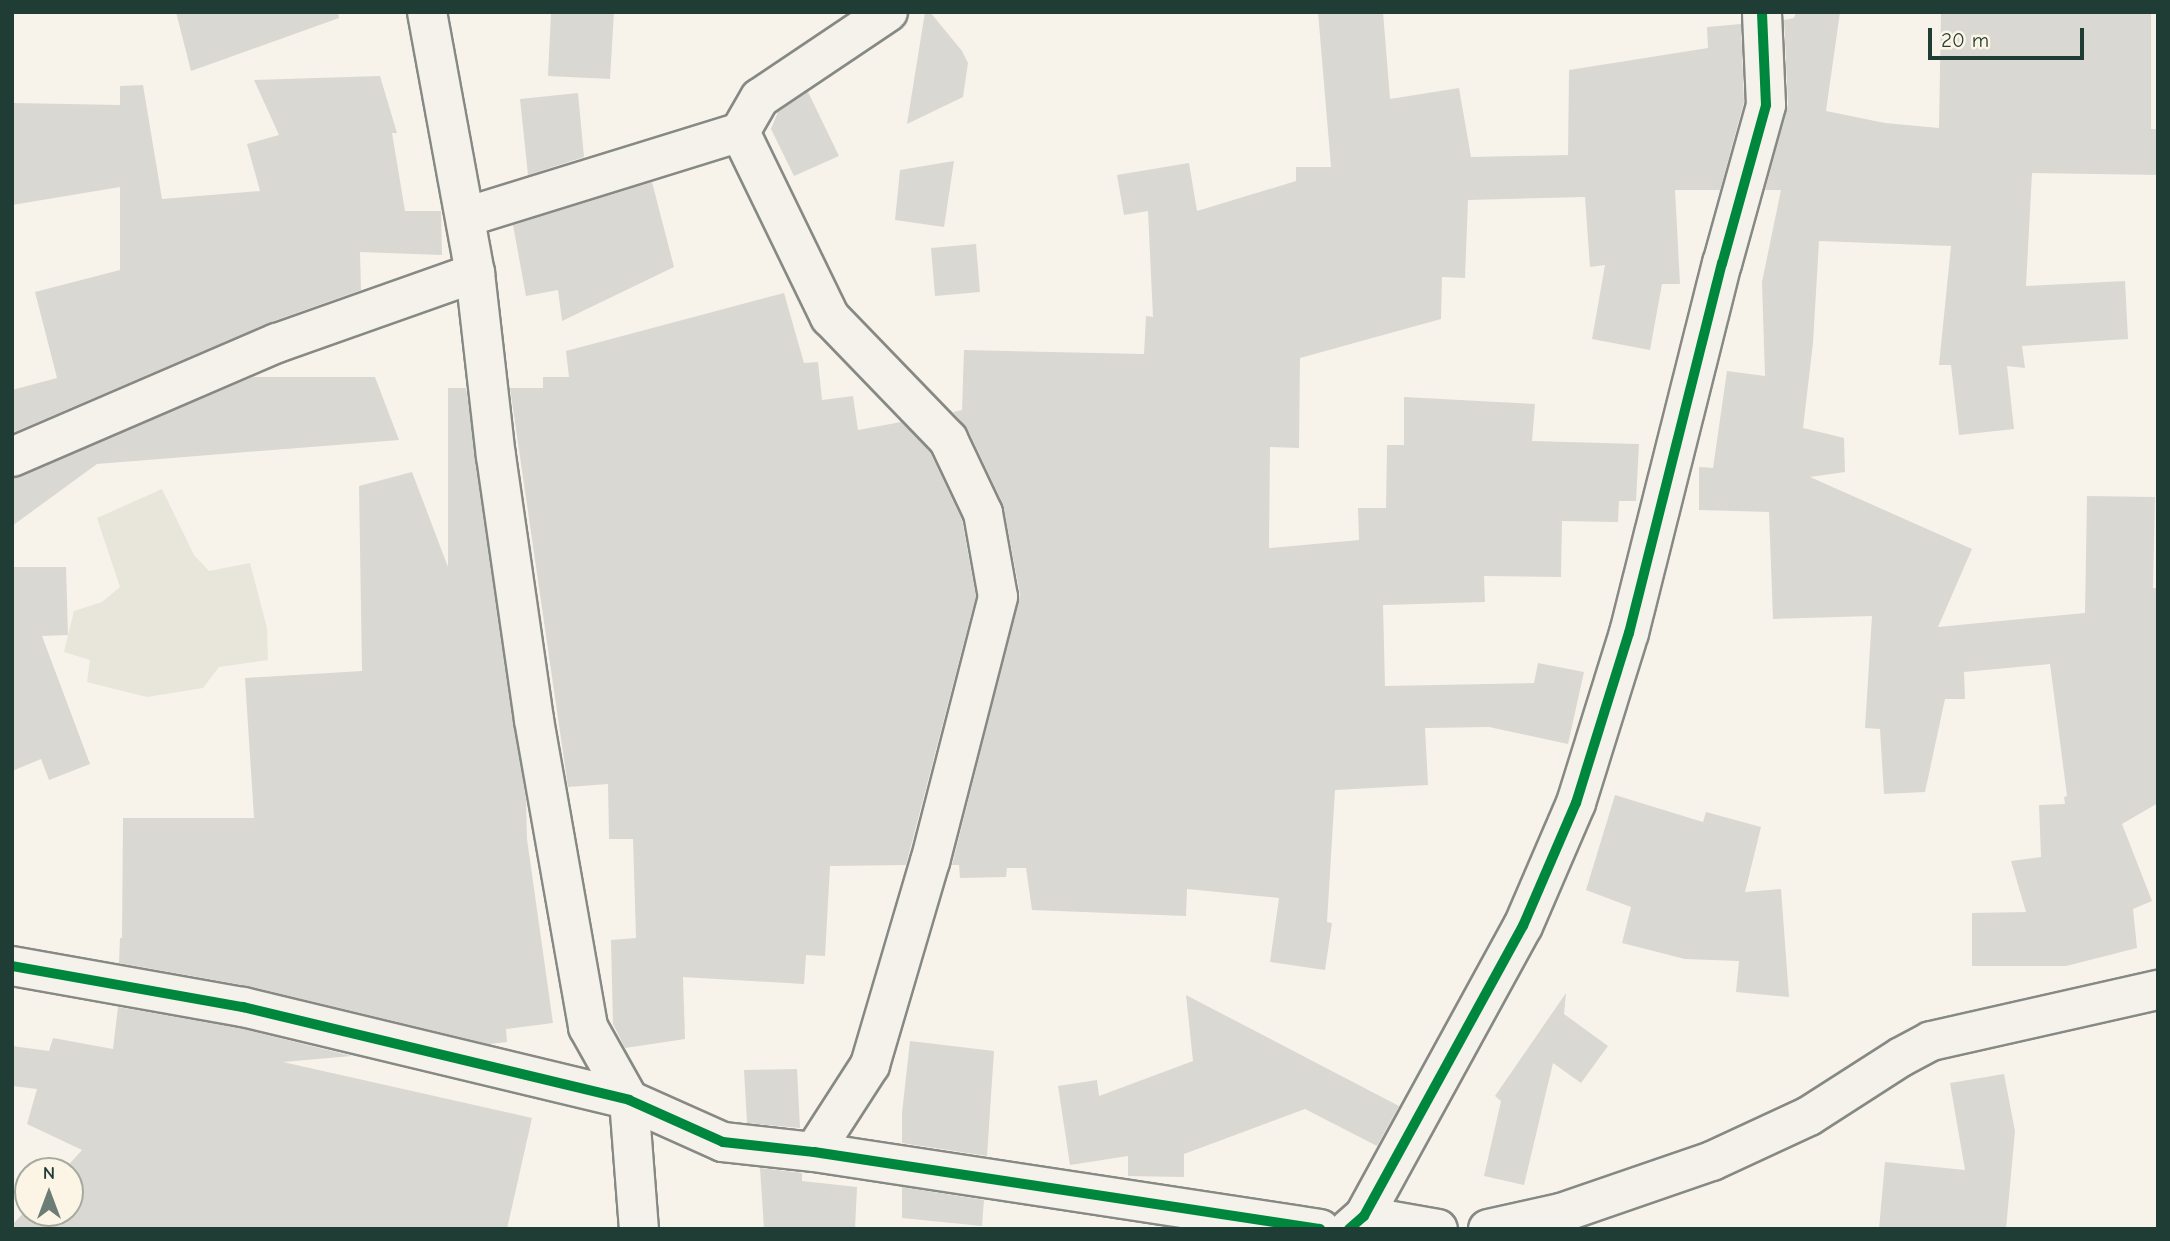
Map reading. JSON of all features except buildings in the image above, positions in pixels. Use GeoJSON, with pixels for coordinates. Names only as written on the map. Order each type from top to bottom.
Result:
{"type":"FeatureCollection","features":[{"type":"Feature","properties":{"kind":"street"},"geometry":{"type":"LineString","coordinates":[[427,12],[450,150],[466,217],[475,273],[496,456],[534,720],[588,1027],[629,1100],[639,1229]]}},
{"type":"Feature","properties":{"kind":"street"},"geometry":{"type":"LineString","coordinates":[[466,217],[740,132],[760,98],[888,12]]}},
{"type":"Feature","properties":{"kind":"street"},"geometry":{"type":"LineString","coordinates":[[1438,1229],[1356,1222],[1523,926],[1576,803],[1629,633],[1722,264],[1766,105],[1762,12]]}},
{"type":"Feature","properties":{"kind":"street"},"geometry":{"type":"LineString","coordinates":[[740,132],[830,317],[948,439],[983,513],[999,597],[930,861],[870,1065],[814,1152]]}},
{"type":"Feature","properties":{"kind":"street"},"geometry":{"type":"LineString","coordinates":[[12,457],[277,343],[475,273]]}},
{"type":"Feature","properties":{"kind":"street"},"geometry":{"type":"LineString","coordinates":[[12,966],[243,1007],[629,1100],[723,1142],[814,1152],[1320,1229]]}},
{"type":"Feature","properties":{"kind":"street"},"geometry":{"type":"LineString","coordinates":[[1488,1229],[1561,1213],[1712,1161],[1809,1116],[1931,1041],[2158,990]]}},
{"type":"Feature","properties":{"kind":"shaded area"},"geometry":{"type":"Polygon","coordinates":[[[162,489],[194,555],[209,571],[250,563],[267,628],[268,660],[219,667],[203,688],[147,697],[87,682],[90,660],[64,652],[74,611],[102,602],[120,587],[97,518],[162,489]]]}},
{"type":"Feature","properties":{"kind":"cycle path"},"geometry":{"type":"LineString","coordinates":[[1349,1229],[1364,1216],[1523,926],[1576,803],[1629,633],[1722,264],[1766,105],[1762,12]]}},
{"type":"Feature","properties":{"kind":"cycle path"},"geometry":{"type":"LineString","coordinates":[[12,966],[243,1007],[629,1100],[723,1142],[814,1152],[1320,1229]]}}]}
